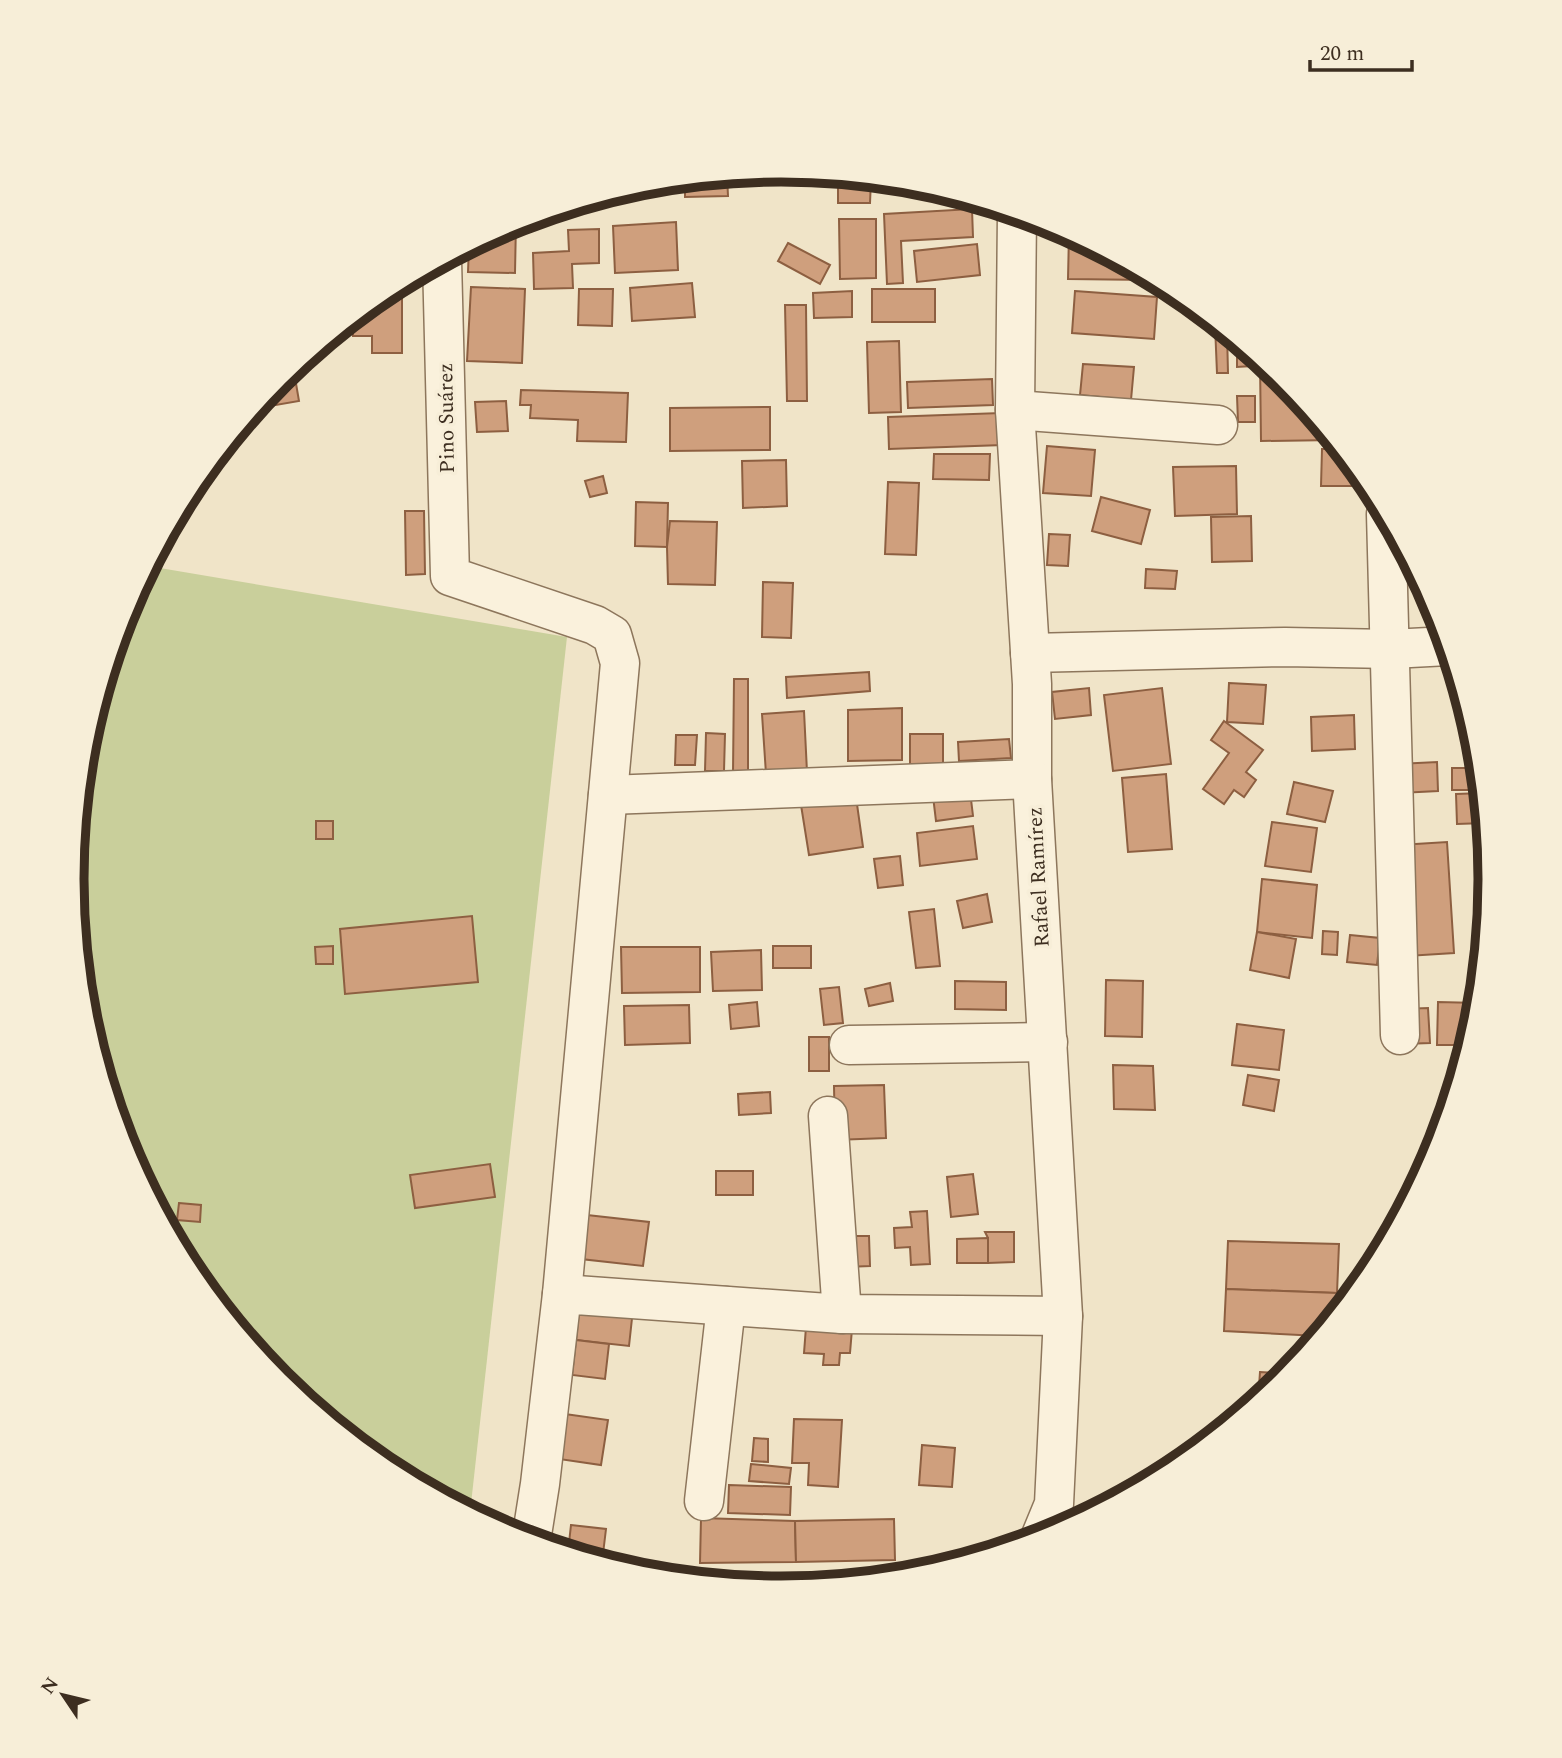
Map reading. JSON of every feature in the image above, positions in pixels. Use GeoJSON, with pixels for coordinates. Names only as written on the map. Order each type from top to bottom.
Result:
{"type":"FeatureCollection","features":[{"type":"Feature","properties":{"kind":"street","name":"Rafael Ramírez"},"geometry":{"type":"LineString","coordinates":[[1017,223],[1015,410],[1032,684],[1032,779],[1063,1315],[1054,1504],[1046,1524]]}},
{"type":"Feature","properties":{"kind":"street","name":"Pino Suárez"},"geometry":{"type":"LineString","coordinates":[[442,270],[450,576],[594,625],[612,635],[620,663],[608,795]]}},
{"type":"Feature","properties":{"kind":"street"},"geometry":{"type":"LineString","coordinates":[[1015,410],[1218,425]]}},
{"type":"Feature","properties":{"kind":"street"},"geometry":{"type":"LineString","coordinates":[[1387,533],[1400,1035]]}},
{"type":"Feature","properties":{"kind":"street"},"geometry":{"type":"LineString","coordinates":[[1030,653],[1438,647]]}},
{"type":"Feature","properties":{"kind":"street"},"geometry":{"type":"LineString","coordinates":[[532,1530],[562,1294],[608,795],[1032,779]]}},
{"type":"Feature","properties":{"kind":"street"},"geometry":{"type":"LineString","coordinates":[[849,1045],[1048,1042]]}},
{"type":"Feature","properties":{"kind":"street"},"geometry":{"type":"LineString","coordinates":[[828,1116],[842,1314]]}},
{"type":"Feature","properties":{"kind":"street"},"geometry":{"type":"LineString","coordinates":[[562,1294],[842,1314],[1063,1315]]}},
{"type":"Feature","properties":{"kind":"street"},"geometry":{"type":"LineString","coordinates":[[704,1501],[726,1306]]}},
{"type":"Feature","properties":{"kind":"green space"},"geometry":{"type":"Polygon","coordinates":[[[158,568],[567,637],[471,1503],[394,1459],[321,1403],[257,1339],[201,1266],[177,1227],[137,1146],[121,1103],[97,1015],[85,925],[85,833],[97,743],[108,699],[137,612],[158,568]]]}},
{"type":"Feature","properties":{"kind":"building"},"geometry":{"type":"Polygon","coordinates":[[[727,184],[728,196],[685,197],[685,189],[727,184]]]}},
{"type":"Feature","properties":{"kind":"building"},"geometry":{"type":"Polygon","coordinates":[[[838,184],[871,188],[870,203],[838,203],[838,184]]]}},
{"type":"Feature","properties":{"kind":"building"},"geometry":{"type":"Polygon","coordinates":[[[971,209],[973,237],[901,241],[903,283],[887,284],[884,214],[971,209]]]}},
{"type":"Feature","properties":{"kind":"building"},"geometry":{"type":"Polygon","coordinates":[[[839,219],[876,219],[876,278],[840,279],[839,219]]]}},
{"type":"Feature","properties":{"kind":"building"},"geometry":{"type":"Polygon","coordinates":[[[676,222],[678,270],[615,273],[613,226],[676,222]]]}},
{"type":"Feature","properties":{"kind":"building"},"geometry":{"type":"Polygon","coordinates":[[[599,229],[599,263],[572,264],[573,288],[534,289],[533,253],[569,251],[568,230],[599,229]]]}},
{"type":"Feature","properties":{"kind":"building"},"geometry":{"type":"Polygon","coordinates":[[[516,234],[515,273],[468,272],[469,256],[516,234]]]}},
{"type":"Feature","properties":{"kind":"building"},"geometry":{"type":"Polygon","coordinates":[[[788,243],[830,265],[820,284],[778,261],[788,243]]]}},
{"type":"Feature","properties":{"kind":"building"},"geometry":{"type":"Polygon","coordinates":[[[977,244],[980,275],[917,282],[914,251],[977,244]]]}},
{"type":"Feature","properties":{"kind":"building"},"geometry":{"type":"Polygon","coordinates":[[[1069,245],[1138,280],[1068,279],[1069,245]]]}},
{"type":"Feature","properties":{"kind":"building"},"geometry":{"type":"Polygon","coordinates":[[[692,283],[695,317],[632,321],[630,288],[692,283]]]}},
{"type":"Feature","properties":{"kind":"building"},"geometry":{"type":"Polygon","coordinates":[[[471,287],[525,289],[522,363],[467,361],[471,287]]]}},
{"type":"Feature","properties":{"kind":"building"},"geometry":{"type":"Polygon","coordinates":[[[579,289],[613,289],[612,326],[578,325],[579,289]]]}},
{"type":"Feature","properties":{"kind":"building"},"geometry":{"type":"Polygon","coordinates":[[[872,289],[935,289],[935,322],[872,322],[872,289]]]}},
{"type":"Feature","properties":{"kind":"building"},"geometry":{"type":"Polygon","coordinates":[[[852,291],[852,317],[814,318],[813,293],[852,291]]]}},
{"type":"Feature","properties":{"kind":"building"},"geometry":{"type":"Polygon","coordinates":[[[1075,291],[1157,297],[1154,339],[1072,333],[1075,291]]]}},
{"type":"Feature","properties":{"kind":"building"},"geometry":{"type":"Polygon","coordinates":[[[402,294],[402,353],[372,353],[372,336],[353,336],[353,329],[402,294]]]}},
{"type":"Feature","properties":{"kind":"building"},"geometry":{"type":"Polygon","coordinates":[[[785,305],[806,305],[807,401],[787,401],[785,305]]]}},
{"type":"Feature","properties":{"kind":"building"},"geometry":{"type":"Polygon","coordinates":[[[1215,334],[1227,344],[1228,373],[1217,373],[1215,334]]]}},
{"type":"Feature","properties":{"kind":"building"},"geometry":{"type":"Polygon","coordinates":[[[899,341],[901,412],[869,413],[867,342],[899,341]]]}},
{"type":"Feature","properties":{"kind":"building"},"geometry":{"type":"Polygon","coordinates":[[[1237,352],[1252,366],[1237,367],[1237,352]]]}},
{"type":"Feature","properties":{"kind":"building"},"geometry":{"type":"Polygon","coordinates":[[[1083,364],[1134,367],[1131,400],[1080,395],[1083,364]]]}},
{"type":"Feature","properties":{"kind":"building"},"geometry":{"type":"Polygon","coordinates":[[[1260,373],[1322,440],[1261,441],[1260,373]]]}},
{"type":"Feature","properties":{"kind":"building"},"geometry":{"type":"Polygon","coordinates":[[[295,379],[299,401],[269,406],[295,379]]]}},
{"type":"Feature","properties":{"kind":"building"},"geometry":{"type":"Polygon","coordinates":[[[992,379],[993,405],[908,408],[907,382],[992,379]]]}},
{"type":"Feature","properties":{"kind":"building"},"geometry":{"type":"Polygon","coordinates":[[[521,390],[628,393],[626,442],[577,441],[578,420],[530,418],[531,405],[520,405],[521,390]]]}},
{"type":"Feature","properties":{"kind":"building"},"geometry":{"type":"Polygon","coordinates":[[[1237,396],[1255,396],[1255,422],[1238,422],[1237,396]]]}},
{"type":"Feature","properties":{"kind":"building"},"geometry":{"type":"Polygon","coordinates":[[[506,401],[508,431],[477,432],[475,402],[506,401]]]}},
{"type":"Feature","properties":{"kind":"building"},"geometry":{"type":"Polygon","coordinates":[[[770,407],[770,450],[670,451],[670,408],[770,407]]]}},
{"type":"Feature","properties":{"kind":"building"},"geometry":{"type":"Polygon","coordinates":[[[1001,413],[1003,445],[889,449],[888,417],[1001,413]]]}},
{"type":"Feature","properties":{"kind":"building"},"geometry":{"type":"Polygon","coordinates":[[[1047,446],[1095,450],[1091,496],[1043,493],[1047,446]]]}},
{"type":"Feature","properties":{"kind":"building"},"geometry":{"type":"Polygon","coordinates":[[[1322,449],[1329,449],[1355,486],[1321,486],[1322,449]]]}},
{"type":"Feature","properties":{"kind":"building"},"geometry":{"type":"Polygon","coordinates":[[[934,454],[990,454],[989,480],[933,479],[934,454]]]}},
{"type":"Feature","properties":{"kind":"building"},"geometry":{"type":"Polygon","coordinates":[[[786,460],[787,506],[743,508],[742,461],[786,460]]]}},
{"type":"Feature","properties":{"kind":"building"},"geometry":{"type":"Polygon","coordinates":[[[1236,466],[1237,514],[1175,516],[1173,467],[1236,466]]]}},
{"type":"Feature","properties":{"kind":"building"},"geometry":{"type":"Polygon","coordinates":[[[603,476],[607,493],[590,497],[585,481],[603,476]]]}},
{"type":"Feature","properties":{"kind":"building"},"geometry":{"type":"Polygon","coordinates":[[[888,482],[919,483],[916,555],[885,554],[888,482]]]}},
{"type":"Feature","properties":{"kind":"building"},"geometry":{"type":"Polygon","coordinates":[[[1101,497],[1150,510],[1141,544],[1092,531],[1101,497]]]}},
{"type":"Feature","properties":{"kind":"building"},"geometry":{"type":"Polygon","coordinates":[[[636,502],[668,503],[667,547],[635,546],[636,502]]]}},
{"type":"Feature","properties":{"kind":"building"},"geometry":{"type":"Polygon","coordinates":[[[405,511],[424,511],[425,574],[406,575],[405,511]]]}},
{"type":"Feature","properties":{"kind":"building"},"geometry":{"type":"Polygon","coordinates":[[[1251,516],[1252,561],[1212,562],[1211,517],[1251,516]]]}},
{"type":"Feature","properties":{"kind":"building"},"geometry":{"type":"Polygon","coordinates":[[[670,521],[717,522],[715,585],[668,584],[667,547],[670,521]]]}},
{"type":"Feature","properties":{"kind":"building"},"geometry":{"type":"Polygon","coordinates":[[[1049,534],[1070,535],[1068,566],[1047,565],[1049,534]]]}},
{"type":"Feature","properties":{"kind":"building"},"geometry":{"type":"Polygon","coordinates":[[[1146,569],[1177,571],[1175,589],[1145,588],[1146,569]]]}},
{"type":"Feature","properties":{"kind":"building"},"geometry":{"type":"Polygon","coordinates":[[[763,582],[793,583],[791,638],[762,637],[763,582]]]}},
{"type":"Feature","properties":{"kind":"building"},"geometry":{"type":"Polygon","coordinates":[[[869,672],[870,691],[787,698],[786,677],[869,672]]]}},
{"type":"Feature","properties":{"kind":"building"},"geometry":{"type":"Polygon","coordinates":[[[734,679],[748,679],[748,773],[733,773],[734,679]]]}},
{"type":"Feature","properties":{"kind":"building"},"geometry":{"type":"Polygon","coordinates":[[[1229,683],[1266,685],[1263,724],[1227,722],[1229,683]]]}},
{"type":"Feature","properties":{"kind":"building"},"geometry":{"type":"Polygon","coordinates":[[[1089,688],[1091,715],[1055,719],[1052,692],[1089,688]]]}},
{"type":"Feature","properties":{"kind":"building"},"geometry":{"type":"Polygon","coordinates":[[[1162,688],[1171,764],[1113,771],[1104,695],[1162,688]]]}},
{"type":"Feature","properties":{"kind":"building"},"geometry":{"type":"Polygon","coordinates":[[[902,708],[902,760],[848,761],[848,710],[902,708]]]}},
{"type":"Feature","properties":{"kind":"building"},"geometry":{"type":"Polygon","coordinates":[[[804,711],[807,772],[766,774],[762,714],[804,711]]]}},
{"type":"Feature","properties":{"kind":"building"},"geometry":{"type":"Polygon","coordinates":[[[1354,715],[1355,749],[1312,751],[1311,717],[1354,715]]]}},
{"type":"Feature","properties":{"kind":"building"},"geometry":{"type":"Polygon","coordinates":[[[1224,721],[1263,750],[1246,772],[1256,780],[1244,797],[1234,790],[1224,804],[1203,789],[1229,753],[1211,740],[1224,721]]]}},
{"type":"Feature","properties":{"kind":"building"},"geometry":{"type":"Polygon","coordinates":[[[706,733],[725,734],[724,771],[705,771],[706,733]]]}},
{"type":"Feature","properties":{"kind":"building"},"geometry":{"type":"Polygon","coordinates":[[[910,734],[943,734],[943,764],[910,764],[910,734]]]}},
{"type":"Feature","properties":{"kind":"building"},"geometry":{"type":"Polygon","coordinates":[[[676,735],[697,735],[695,765],[675,765],[676,735]]]}},
{"type":"Feature","properties":{"kind":"building"},"geometry":{"type":"Polygon","coordinates":[[[1009,739],[1011,758],[959,761],[958,742],[1009,739]]]}},
{"type":"Feature","properties":{"kind":"building"},"geometry":{"type":"Polygon","coordinates":[[[1437,762],[1438,791],[1400,793],[1398,764],[1437,762]]]}},
{"type":"Feature","properties":{"kind":"building"},"geometry":{"type":"Polygon","coordinates":[[[1452,768],[1469,768],[1472,790],[1452,790],[1452,768]]]}},
{"type":"Feature","properties":{"kind":"building"},"geometry":{"type":"Polygon","coordinates":[[[1166,774],[1172,849],[1128,852],[1122,778],[1166,774]]]}},
{"type":"Feature","properties":{"kind":"building"},"geometry":{"type":"Polygon","coordinates":[[[1294,782],[1333,791],[1325,822],[1287,814],[1294,782]]]}},
{"type":"Feature","properties":{"kind":"building"},"geometry":{"type":"Polygon","coordinates":[[[970,791],[973,816],[936,821],[933,796],[970,791]]]}},
{"type":"Feature","properties":{"kind":"building"},"geometry":{"type":"Polygon","coordinates":[[[1473,793],[1476,823],[1457,824],[1456,794],[1473,793]]]}},
{"type":"Feature","properties":{"kind":"building"},"geometry":{"type":"Polygon","coordinates":[[[856,797],[863,847],[809,855],[801,805],[856,797]]]}},
{"type":"Feature","properties":{"kind":"building"},"geometry":{"type":"Polygon","coordinates":[[[316,821],[333,821],[333,839],[316,839],[316,821]]]}},
{"type":"Feature","properties":{"kind":"building"},"geometry":{"type":"Polygon","coordinates":[[[1272,822],[1317,828],[1311,872],[1265,866],[1272,822]]]}},
{"type":"Feature","properties":{"kind":"building"},"geometry":{"type":"Polygon","coordinates":[[[973,826],[977,859],[920,866],[917,833],[973,826]]]}},
{"type":"Feature","properties":{"kind":"building"},"geometry":{"type":"Polygon","coordinates":[[[1447,842],[1454,953],[1407,956],[1400,845],[1447,842]]]}},
{"type":"Feature","properties":{"kind":"building"},"geometry":{"type":"Polygon","coordinates":[[[900,856],[903,885],[878,888],[874,859],[900,856]]]}},
{"type":"Feature","properties":{"kind":"building"},"geometry":{"type":"Polygon","coordinates":[[[1262,879],[1317,885],[1312,938],[1257,932],[1262,879]]]}},
{"type":"Feature","properties":{"kind":"building"},"geometry":{"type":"Polygon","coordinates":[[[987,894],[992,922],[963,928],[957,901],[987,894]]]}},
{"type":"Feature","properties":{"kind":"building"},"geometry":{"type":"Polygon","coordinates":[[[934,909],[940,966],[916,968],[909,912],[934,909]]]}},
{"type":"Feature","properties":{"kind":"building"},"geometry":{"type":"Polygon","coordinates":[[[472,916],[478,982],[345,994],[340,929],[472,916]]]}},
{"type":"Feature","properties":{"kind":"building"},"geometry":{"type":"Polygon","coordinates":[[[1323,931],[1338,932],[1337,955],[1322,954],[1323,931]]]}},
{"type":"Feature","properties":{"kind":"building"},"geometry":{"type":"Polygon","coordinates":[[[1257,932],[1296,939],[1289,978],[1250,970],[1257,932]]]}},
{"type":"Feature","properties":{"kind":"building"},"geometry":{"type":"Polygon","coordinates":[[[1350,935],[1380,938],[1377,965],[1347,962],[1350,935]]]}},
{"type":"Feature","properties":{"kind":"building"},"geometry":{"type":"Polygon","coordinates":[[[333,946],[333,964],[316,964],[315,947],[333,946]]]}},
{"type":"Feature","properties":{"kind":"building"},"geometry":{"type":"Polygon","coordinates":[[[773,946],[811,946],[811,968],[773,968],[773,946]]]}},
{"type":"Feature","properties":{"kind":"building"},"geometry":{"type":"Polygon","coordinates":[[[621,947],[700,947],[700,992],[622,993],[621,947]]]}},
{"type":"Feature","properties":{"kind":"building"},"geometry":{"type":"Polygon","coordinates":[[[761,950],[762,990],[713,991],[711,952],[761,950]]]}},
{"type":"Feature","properties":{"kind":"building"},"geometry":{"type":"Polygon","coordinates":[[[1106,980],[1143,981],[1142,1037],[1105,1036],[1106,980]]]}},
{"type":"Feature","properties":{"kind":"building"},"geometry":{"type":"Polygon","coordinates":[[[955,981],[1006,982],[1006,1010],[955,1009],[955,981]]]}},
{"type":"Feature","properties":{"kind":"building"},"geometry":{"type":"Polygon","coordinates":[[[890,983],[893,1001],[869,1006],[865,989],[890,983]]]}},
{"type":"Feature","properties":{"kind":"building"},"geometry":{"type":"Polygon","coordinates":[[[839,987],[843,1023],[824,1025],[820,989],[839,987]]]}},
{"type":"Feature","properties":{"kind":"building"},"geometry":{"type":"Polygon","coordinates":[[[757,1002],[759,1026],[731,1029],[729,1005],[757,1002]]]}},
{"type":"Feature","properties":{"kind":"building"},"geometry":{"type":"Polygon","coordinates":[[[1438,1002],[1467,1003],[1458,1045],[1437,1045],[1438,1002]]]}},
{"type":"Feature","properties":{"kind":"building"},"geometry":{"type":"Polygon","coordinates":[[[689,1005],[690,1043],[625,1045],[624,1006],[689,1005]]]}},
{"type":"Feature","properties":{"kind":"building"},"geometry":{"type":"Polygon","coordinates":[[[1428,1008],[1430,1043],[1403,1044],[1402,1009],[1428,1008]]]}},
{"type":"Feature","properties":{"kind":"building"},"geometry":{"type":"Polygon","coordinates":[[[1237,1024],[1284,1030],[1279,1070],[1232,1065],[1237,1024]]]}},
{"type":"Feature","properties":{"kind":"building"},"geometry":{"type":"Polygon","coordinates":[[[809,1037],[829,1037],[829,1071],[809,1071],[809,1037]]]}},
{"type":"Feature","properties":{"kind":"building"},"geometry":{"type":"Polygon","coordinates":[[[1113,1065],[1153,1066],[1155,1110],[1114,1109],[1113,1065]]]}},
{"type":"Feature","properties":{"kind":"building"},"geometry":{"type":"Polygon","coordinates":[[[1248,1075],[1279,1080],[1274,1111],[1243,1105],[1248,1075]]]}},
{"type":"Feature","properties":{"kind":"building"},"geometry":{"type":"Polygon","coordinates":[[[884,1085],[886,1138],[835,1140],[834,1086],[884,1085]]]}},
{"type":"Feature","properties":{"kind":"building"},"geometry":{"type":"Polygon","coordinates":[[[770,1092],[771,1113],[739,1115],[738,1094],[770,1092]]]}},
{"type":"Feature","properties":{"kind":"building"},"geometry":{"type":"Polygon","coordinates":[[[490,1164],[495,1197],[415,1208],[410,1175],[490,1164]]]}},
{"type":"Feature","properties":{"kind":"building"},"geometry":{"type":"Polygon","coordinates":[[[716,1171],[753,1171],[753,1195],[716,1195],[716,1171]]]}},
{"type":"Feature","properties":{"kind":"building"},"geometry":{"type":"Polygon","coordinates":[[[973,1174],[978,1214],[951,1217],[947,1177],[973,1174]]]}},
{"type":"Feature","properties":{"kind":"building"},"geometry":{"type":"Polygon","coordinates":[[[179,1203],[201,1205],[200,1222],[177,1220],[179,1203]]]}},
{"type":"Feature","properties":{"kind":"building"},"geometry":{"type":"Polygon","coordinates":[[[927,1211],[930,1264],[911,1265],[910,1247],[895,1248],[894,1228],[912,1227],[910,1212],[927,1211]]]}},
{"type":"Feature","properties":{"kind":"building"},"geometry":{"type":"Polygon","coordinates":[[[587,1215],[649,1222],[643,1266],[581,1259],[587,1215]]]}},
{"type":"Feature","properties":{"kind":"building"},"geometry":{"type":"Polygon","coordinates":[[[985,1232],[1014,1232],[1014,1262],[988,1263],[988,1238],[985,1232]]]}},
{"type":"Feature","properties":{"kind":"building"},"geometry":{"type":"Polygon","coordinates":[[[846,1236],[869,1236],[870,1266],[846,1267],[846,1236]]]}},
{"type":"Feature","properties":{"kind":"building"},"geometry":{"type":"Polygon","coordinates":[[[988,1238],[988,1263],[957,1263],[957,1239],[988,1238]]]}},
{"type":"Feature","properties":{"kind":"building"},"geometry":{"type":"Polygon","coordinates":[[[1228,1241],[1339,1244],[1337,1293],[1226,1289],[1228,1241]]]}},
{"type":"Feature","properties":{"kind":"building"},"geometry":{"type":"Polygon","coordinates":[[[1226,1289],[1341,1293],[1308,1335],[1224,1331],[1226,1289]]]}},
{"type":"Feature","properties":{"kind":"building"},"geometry":{"type":"Polygon","coordinates":[[[580,1302],[633,1309],[629,1346],[576,1340],[580,1302]]]}},
{"type":"Feature","properties":{"kind":"building"},"geometry":{"type":"Polygon","coordinates":[[[806,1327],[852,1329],[850,1353],[840,1353],[839,1365],[823,1365],[824,1354],[804,1353],[806,1327]]]}},
{"type":"Feature","properties":{"kind":"building"},"geometry":{"type":"Polygon","coordinates":[[[576,1340],[609,1344],[605,1379],[572,1375],[576,1340]]]}},
{"type":"Feature","properties":{"kind":"building"},"geometry":{"type":"Polygon","coordinates":[[[1260,1372],[1273,1373],[1259,1386],[1260,1372]]]}},
{"type":"Feature","properties":{"kind":"building"},"geometry":{"type":"Polygon","coordinates":[[[565,1414],[608,1420],[601,1465],[559,1459],[565,1414]]]}},
{"type":"Feature","properties":{"kind":"building"},"geometry":{"type":"Polygon","coordinates":[[[794,1419],[842,1420],[838,1487],[808,1485],[809,1463],[792,1463],[794,1419]]]}},
{"type":"Feature","properties":{"kind":"building"},"geometry":{"type":"Polygon","coordinates":[[[754,1438],[768,1439],[768,1462],[752,1461],[754,1438]]]}},
{"type":"Feature","properties":{"kind":"building"},"geometry":{"type":"Polygon","coordinates":[[[922,1445],[955,1448],[952,1487],[919,1485],[922,1445]]]}},
{"type":"Feature","properties":{"kind":"building"},"geometry":{"type":"Polygon","coordinates":[[[751,1464],[791,1468],[789,1484],[749,1481],[751,1464]]]}},
{"type":"Feature","properties":{"kind":"building"},"geometry":{"type":"Polygon","coordinates":[[[729,1485],[791,1487],[790,1515],[728,1513],[729,1485]]]}},
{"type":"Feature","properties":{"kind":"building"},"geometry":{"type":"Polygon","coordinates":[[[701,1518],[795,1521],[796,1562],[700,1563],[701,1518]]]}},
{"type":"Feature","properties":{"kind":"building"},"geometry":{"type":"Polygon","coordinates":[[[894,1519],[895,1560],[796,1562],[795,1521],[894,1519]]]}},
{"type":"Feature","properties":{"kind":"building"},"geometry":{"type":"Polygon","coordinates":[[[571,1525],[606,1529],[603,1553],[569,1543],[571,1525]]]}}]}
